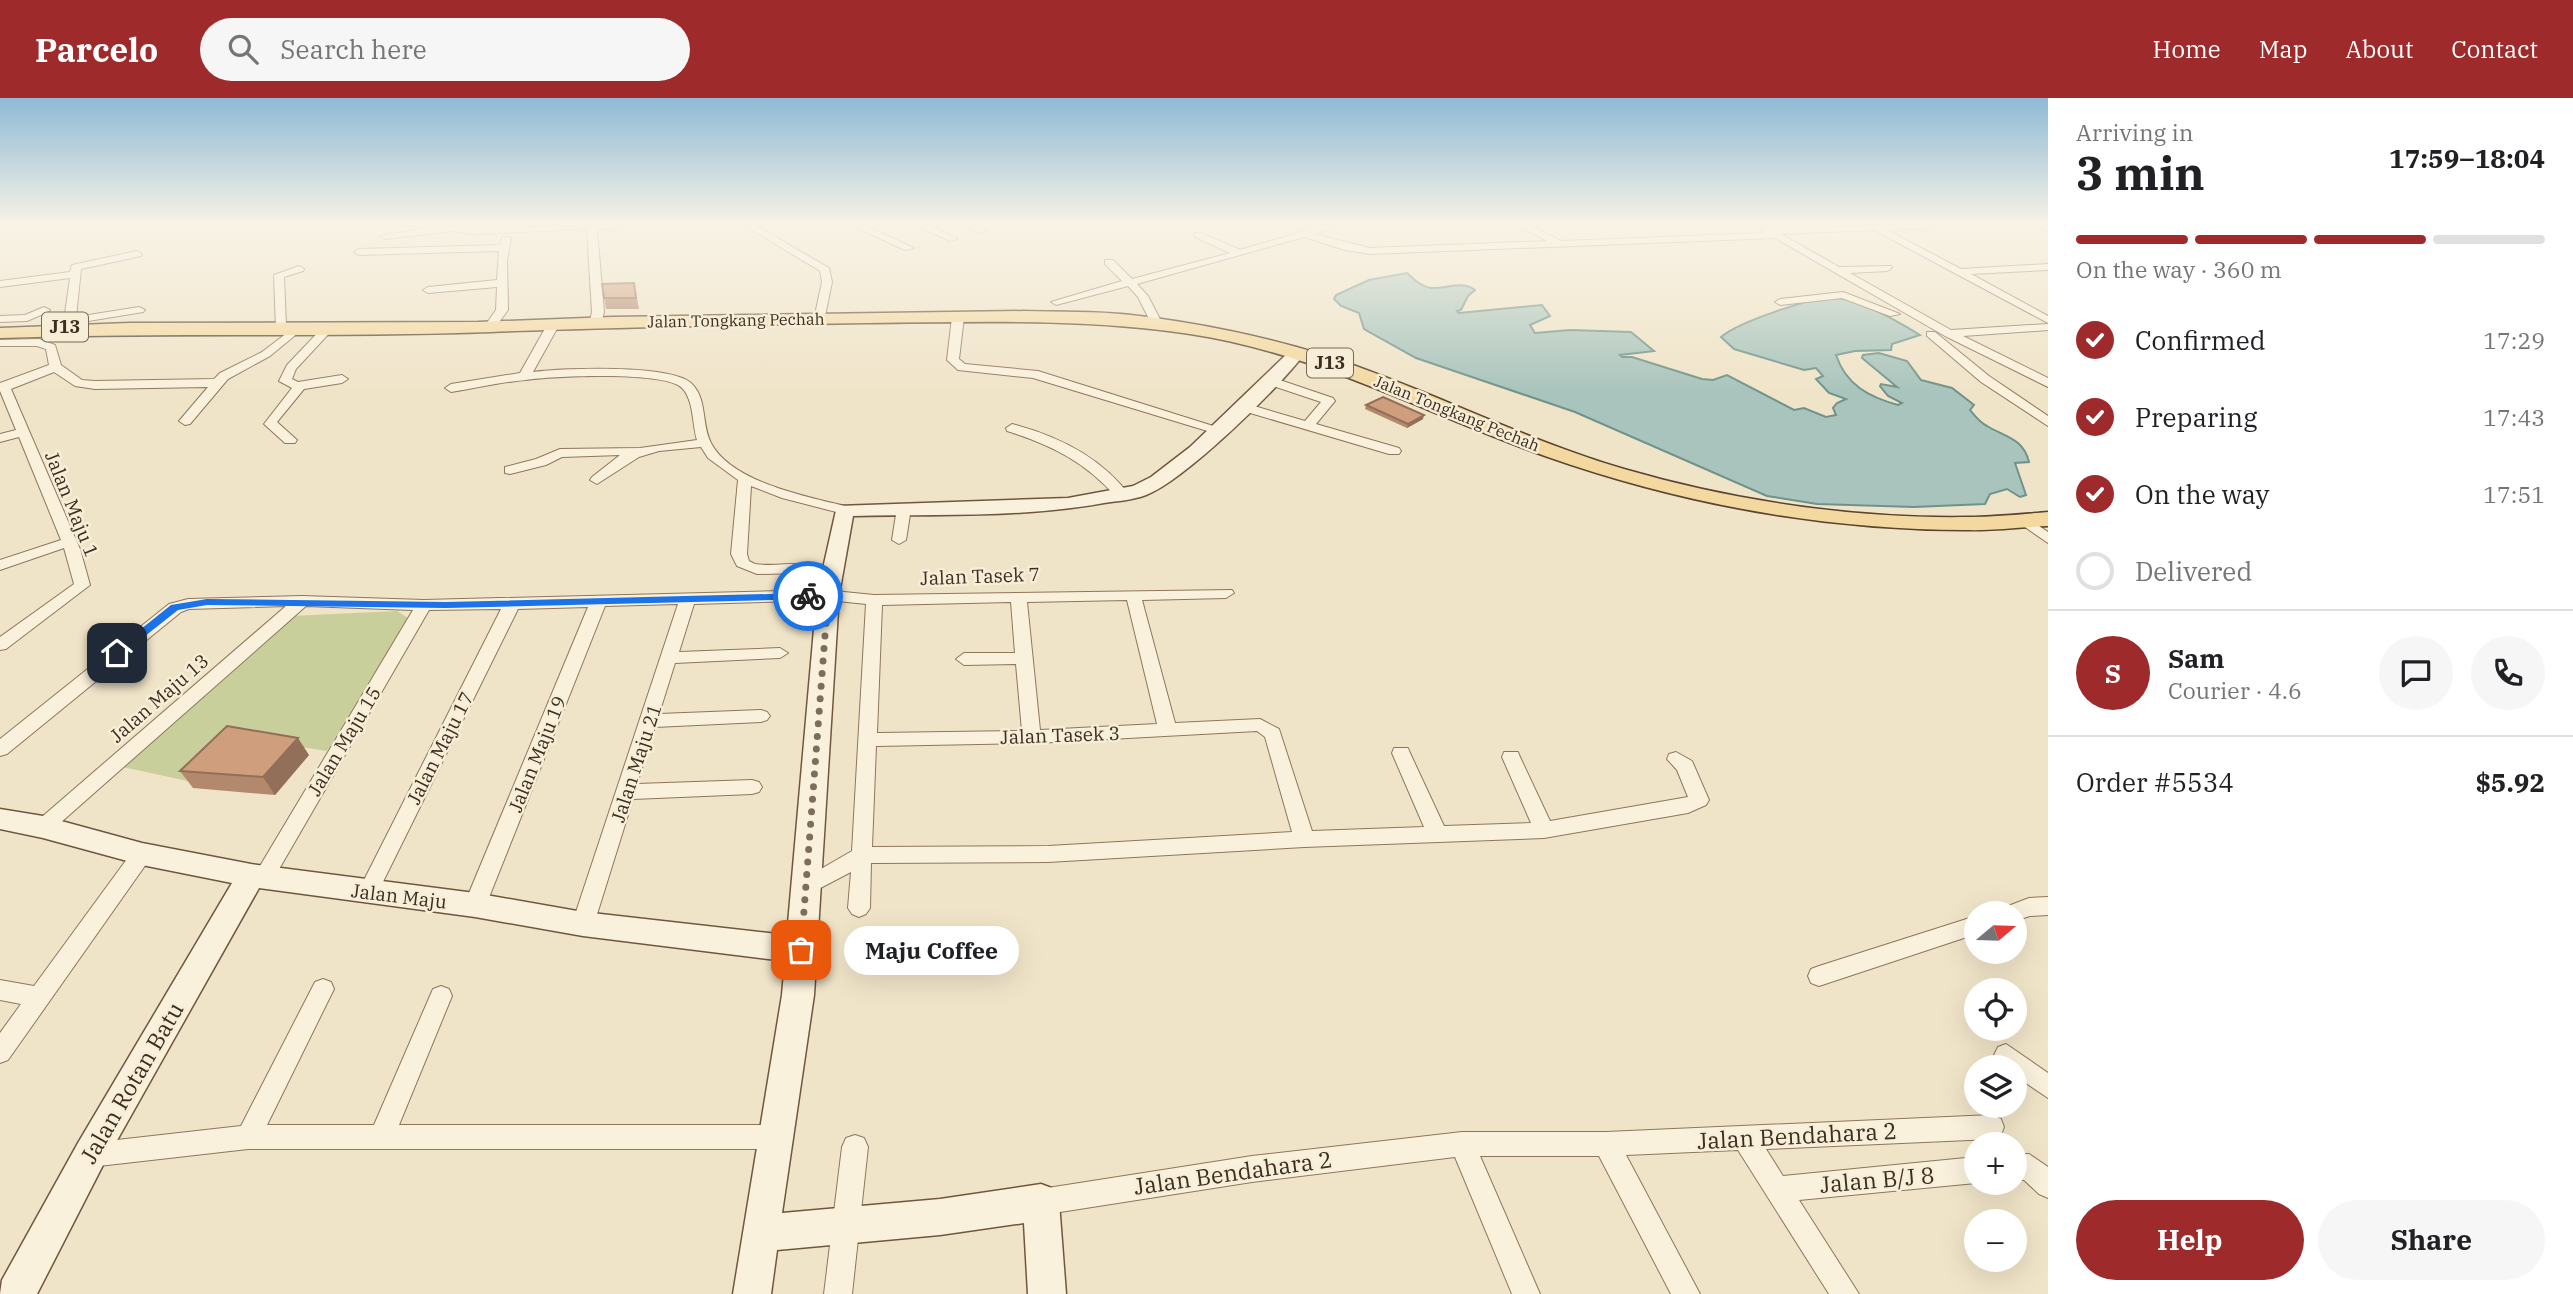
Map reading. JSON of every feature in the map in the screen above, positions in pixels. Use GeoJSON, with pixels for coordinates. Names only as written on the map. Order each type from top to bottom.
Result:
{"type":"FeatureCollection","features":[{"type":"Feature","properties":{"kind":"main road","name":"Jalan Tongkang Pechah"},"geometry":{"type":"LineString","coordinates":[[486,325],[958,317],[1083,317],[1156,323],[1297,353],[1371,378],[1547,450],[1617,473],[1697,494],[1780,509],[1876,521],[1946,524],[2038,521]]}},
{"type":"Feature","properties":{"kind":"main road","name":"Jalan Tongkang Pechah"},"geometry":{"type":"LineString","coordinates":[[0,330],[553,325],[601,322]]}},
{"type":"Feature","properties":{"kind":"street"},"geometry":{"type":"LineString","coordinates":[[0,284],[35,281]]}},
{"type":"Feature","properties":{"kind":"street"},"geometry":{"type":"LineString","coordinates":[[75,281],[70,321],[54,331],[51,347],[55,367],[79,383],[95,385],[218,383]]}},
{"type":"Feature","properties":{"kind":"street"},"geometry":{"type":"LineString","coordinates":[[279,281],[280,326]]}},
{"type":"Feature","properties":{"kind":"street"},"geometry":{"type":"LineString","coordinates":[[597,281],[601,322]]}},
{"type":"Feature","properties":{"kind":"street"},"geometry":{"type":"LineString","coordinates":[[820,319],[827,281]]}},
{"type":"Feature","properties":{"kind":"street"},"geometry":{"type":"LineString","coordinates":[[1130,281],[1152,310],[1156,323]]}},
{"type":"Feature","properties":{"kind":"street"},"geometry":{"type":"LineString","coordinates":[[1056,302],[1140,281]]}},
{"type":"Feature","properties":{"kind":"street"},"geometry":{"type":"LineString","coordinates":[[1856,281],[1949,334],[2048,383]]}},
{"type":"Feature","properties":{"kind":"street"},"geometry":{"type":"LineString","coordinates":[[1975,281],[2048,320]]}},
{"type":"Feature","properties":{"kind":"street"},"geometry":{"type":"LineString","coordinates":[[428,290],[503,283],[502,310],[486,325]]}},
{"type":"Feature","properties":{"kind":"street"},"geometry":{"type":"LineString","coordinates":[[1780,302],[1843,295],[1878,306],[1933,335],[1985,379],[2048,422]]}},
{"type":"Feature","properties":{"kind":"street"},"geometry":{"type":"LineString","coordinates":[[0,319],[26,319],[44,310]]}},
{"type":"Feature","properties":{"kind":"street"},"geometry":{"type":"LineString","coordinates":[[0,343],[139,310]]}},
{"type":"Feature","properties":{"kind":"street"},"geometry":{"type":"LineString","coordinates":[[958,317],[953,359],[962,367],[1034,374],[1219,430]]}},
{"type":"Feature","properties":{"kind":"street"},"geometry":{"type":"LineString","coordinates":[[524,376],[553,325]]}},
{"type":"Feature","properties":{"kind":"street"},"geometry":{"type":"LineString","coordinates":[[185,421],[225,376],[266,354],[300,326]]}},
{"type":"Feature","properties":{"kind":"street"},"geometry":{"type":"LineString","coordinates":[[330,326],[291,368],[285,381],[300,386],[342,379]]}},
{"type":"Feature","properties":{"kind":"street"},"geometry":{"type":"LineString","coordinates":[[1949,334],[2048,327]]}},
{"type":"Feature","properties":{"kind":"street"},"geometry":{"type":"LineString","coordinates":[[451,388],[524,376],[604,374],[677,380],[690,389],[704,443],[713,457],[746,480],[844,510],[1068,504],[1124,496],[1158,481],[1244,407],[1297,353]]}},
{"type":"Feature","properties":{"kind":"street"},"geometry":{"type":"LineString","coordinates":[[2,387],[55,367]]}},
{"type":"Feature","properties":{"kind":"street"},"geometry":{"type":"LineString","coordinates":[[1271,381],[1329,401],[1307,426]]}},
{"type":"Feature","properties":{"kind":"street"},"geometry":{"type":"LineString","coordinates":[[290,440],[270,424],[300,386]]}},
{"type":"Feature","properties":{"kind":"street","name":"Jalan Maju 1"},"geometry":{"type":"LineString","coordinates":[[0,645],[82,585],[68,542],[2,387]]}},
{"type":"Feature","properties":{"kind":"street"},"geometry":{"type":"LineString","coordinates":[[1244,407],[1394,451]]}},
{"type":"Feature","properties":{"kind":"street"},"geometry":{"type":"LineString","coordinates":[[1012,428],[1044,437],[1080,455],[1105,474],[1124,496]]}},
{"type":"Feature","properties":{"kind":"street"},"geometry":{"type":"LineString","coordinates":[[0,438],[22,432]]}},
{"type":"Feature","properties":{"kind":"street"},"geometry":{"type":"LineString","coordinates":[[510,470],[541,462],[560,453],[637,451],[704,443]]}},
{"type":"Feature","properties":{"kind":"street"},"geometry":{"type":"LineString","coordinates":[[597,480],[621,458],[637,451]]}},
{"type":"Feature","properties":{"kind":"street"},"geometry":{"type":"LineString","coordinates":[[746,480],[739,554],[742,562],[753,568],[808,568],[818,573],[829,591]]}},
{"type":"Feature","properties":{"kind":"street"},"geometry":{"type":"LineString","coordinates":[[900,540],[904,508]]}},
{"type":"Feature","properties":{"kind":"street"},"geometry":{"type":"LineString","coordinates":[[752,1294],[797,995],[829,591],[844,510]]}},
{"type":"Feature","properties":{"kind":"street"},"geometry":{"type":"LineString","coordinates":[[2038,521],[2048,539]]}},
{"type":"Feature","properties":{"kind":"street"},"geometry":{"type":"LineString","coordinates":[[0,565],[68,542]]}},
{"type":"Feature","properties":{"kind":"street","name":"Jalan Tasek 7"},"geometry":{"type":"LineString","coordinates":[[0,749],[156,621],[175,608],[188,604],[302,601],[424,605],[598,603],[687,601],[829,591],[874,600],[1226,593]]}},
{"type":"Feature","properties":{"kind":"street"},"geometry":{"type":"LineString","coordinates":[[1133,594],[1167,729]]}},
{"type":"Feature","properties":{"kind":"street"},"geometry":{"type":"LineString","coordinates":[[1018,596],[1032,737]]}},
{"type":"Feature","properties":{"kind":"street"},"geometry":{"type":"LineString","coordinates":[[859,908],[874,600]]}},
{"type":"Feature","properties":{"kind":"street","name":"Jalan Maju 13"},"geometry":{"type":"LineString","coordinates":[[43,827],[302,601]]}},
{"type":"Feature","properties":{"kind":"street","name":"Jalan Maju 21"},"geometry":{"type":"LineString","coordinates":[[583,924],[687,601]]}},
{"type":"Feature","properties":{"kind":"street","name":"Jalan Maju 19"},"geometry":{"type":"LineString","coordinates":[[475,905],[598,603]]}},
{"type":"Feature","properties":{"kind":"street","name":"Jalan Maju 17"},"geometry":{"type":"LineString","coordinates":[[368,892],[512,604]]}},
{"type":"Feature","properties":{"kind":"street","name":"Jalan Maju 15"},"geometry":{"type":"LineString","coordinates":[[257,876],[424,605]]}},
{"type":"Feature","properties":{"kind":"street"},"geometry":{"type":"LineString","coordinates":[[670,658],[780,653]]}},
{"type":"Feature","properties":{"kind":"street"},"geometry":{"type":"LineString","coordinates":[[964,659],[1023,658]]}},
{"type":"Feature","properties":{"kind":"street"},"geometry":{"type":"LineString","coordinates":[[650,721],[761,716]]}},
{"type":"Feature","properties":{"kind":"street","name":"Jalan Tasek 3"},"geometry":{"type":"LineString","coordinates":[[867,740],[1032,737],[1252,725],[1267,728],[1273,734],[1304,839]]}},
{"type":"Feature","properties":{"kind":"street"},"geometry":{"type":"LineString","coordinates":[[1401,754],[1437,833]]}},
{"type":"Feature","properties":{"kind":"street"},"geometry":{"type":"LineString","coordinates":[[1511,757],[1544,830]]}},
{"type":"Feature","properties":{"kind":"street"},"geometry":{"type":"LineString","coordinates":[[807,887],[862,855],[1048,854],[1304,839],[1544,830],[1688,806],[1699,800],[1685,766],[1676,759]]}},
{"type":"Feature","properties":{"kind":"street"},"geometry":{"type":"LineString","coordinates":[[627,792],[752,787]]}},
{"type":"Feature","properties":{"kind":"street","name":"Jalan Maju"},"geometry":{"type":"LineString","coordinates":[[0,819],[43,827],[142,854],[257,876],[475,905],[583,924],[801,950]]}},
{"type":"Feature","properties":{"kind":"street"},"geometry":{"type":"LineString","coordinates":[[0,1052],[142,854]]}},
{"type":"Feature","properties":{"kind":"street","name":"Jalan Rotan Batu"},"geometry":{"type":"LineString","coordinates":[[16,1294],[90,1155],[257,876]]}},
{"type":"Feature","properties":{"kind":"street"},"geometry":{"type":"LineString","coordinates":[[2027,908],[2048,906]]}},
{"type":"Feature","properties":{"kind":"street"},"geometry":{"type":"LineString","coordinates":[[1819,976],[1964,929]]}},
{"type":"Feature","properties":{"kind":"street"},"geometry":{"type":"LineString","coordinates":[[248,1137],[323,989]]}},
{"type":"Feature","properties":{"kind":"street"},"geometry":{"type":"LineString","coordinates":[[0,990],[38,997]]}},
{"type":"Feature","properties":{"kind":"street"},"geometry":{"type":"LineString","coordinates":[[382,1136],[441,996]]}},
{"type":"Feature","properties":{"kind":"street"},"geometry":{"type":"LineString","coordinates":[[2027,1071],[2048,1087]]}},
{"type":"Feature","properties":{"kind":"street","name":"Jalan Bendahara 2"},"geometry":{"type":"LineString","coordinates":[[760,1233],[940,1217],[1252,1169],[1462,1144],[1606,1144],[1992,1126]]}},
{"type":"Feature","properties":{"kind":"street"},"geometry":{"type":"LineString","coordinates":[[90,1155],[248,1137],[774,1137]]}},
{"type":"Feature","properties":{"kind":"street"},"geometry":{"type":"LineString","coordinates":[[1745,1139],[1845,1294]]}},
{"type":"Feature","properties":{"kind":"street"},"geometry":{"type":"LineString","coordinates":[[1462,1144],[1526,1294]]}},
{"type":"Feature","properties":{"kind":"street"},"geometry":{"type":"LineString","coordinates":[[1606,1144],[1686,1294]]}},
{"type":"Feature","properties":{"kind":"street"},"geometry":{"type":"LineString","coordinates":[[838,1294],[855,1147]]}},
{"type":"Feature","properties":{"kind":"street"},"geometry":{"type":"LineString","coordinates":[[2027,1167],[2048,1185]]}},
{"type":"Feature","properties":{"kind":"street","name":"Jalan B/J 8"},"geometry":{"type":"LineString","coordinates":[[1778,1189],[1964,1171]]}},
{"type":"Feature","properties":{"kind":"street"},"geometry":{"type":"LineString","coordinates":[[1041,1202],[1047,1294]]}},
{"type":"Feature","properties":{"kind":"green space"},"geometry":{"type":"Polygon","coordinates":[[[397,611],[408,618],[327,751],[234,737],[192,782],[118,766],[291,616],[397,611]]]}},
{"type":"Feature","properties":{"kind":"water"},"geometry":{"type":"Polygon","coordinates":[[[1367,281],[1417,281],[1427,287],[1437,288],[1459,285],[1470,287],[1475,290],[1468,296],[1461,310],[1457,311],[1459,313],[1542,305],[1550,316],[1530,325],[1535,333],[1570,330],[1631,332],[1654,351],[1620,355],[1622,357],[1632,357],[1702,379],[1713,380],[1727,375],[1794,410],[1804,408],[1826,417],[1836,415],[1833,408],[1846,399],[1829,393],[1816,379],[1823,376],[1816,368],[1804,370],[1734,349],[1721,337],[1759,318],[1795,305],[1826,298],[1858,303],[1920,335],[1892,344],[1891,350],[1855,351],[1836,355],[1852,382],[1877,398],[1898,405],[1902,403],[1888,396],[1880,386],[1897,387],[1862,358],[1863,355],[1879,353],[1907,361],[1921,380],[1952,388],[1974,405],[1970,410],[1984,425],[2012,439],[2022,448],[2029,462],[2015,463],[2026,495],[2020,497],[2007,489],[1990,494],[1985,504],[1914,507],[1817,504],[1767,496],[1575,412],[1416,358],[1364,329],[1359,313],[1341,306],[1334,299],[1336,295],[1367,281]]]}},
{"type":"Feature","properties":{"kind":"building"},"geometry":{"type":"Polygon","coordinates":[[[634,283],[636,298],[604,298],[602,284],[634,283]]]}},
{"type":"Feature","properties":{"kind":"building"},"geometry":{"type":"Polygon","coordinates":[[[1383,397],[1424,415],[1408,424],[1366,405],[1383,397]]]}},
{"type":"Feature","properties":{"kind":"building"},"geometry":{"type":"Polygon","coordinates":[[[227,726],[298,738],[263,777],[180,771],[227,726]]]}},
{"type":"Feature","properties":{"kind":"way so far"},"geometry":{"type":"LineString","coordinates":[[801,950],[828,596],[808,596]]}},
{"type":"Feature","properties":{"kind":"place","name":"Maju Coffee"},"geometry":{"type":"Point","coordinates":[801,950]}},
{"type":"Feature","properties":{"kind":"route"},"geometry":{"type":"LineString","coordinates":[[117,653],[166,613],[188,604],[207,602],[302,601],[446,605],[808,596]]}}]}
